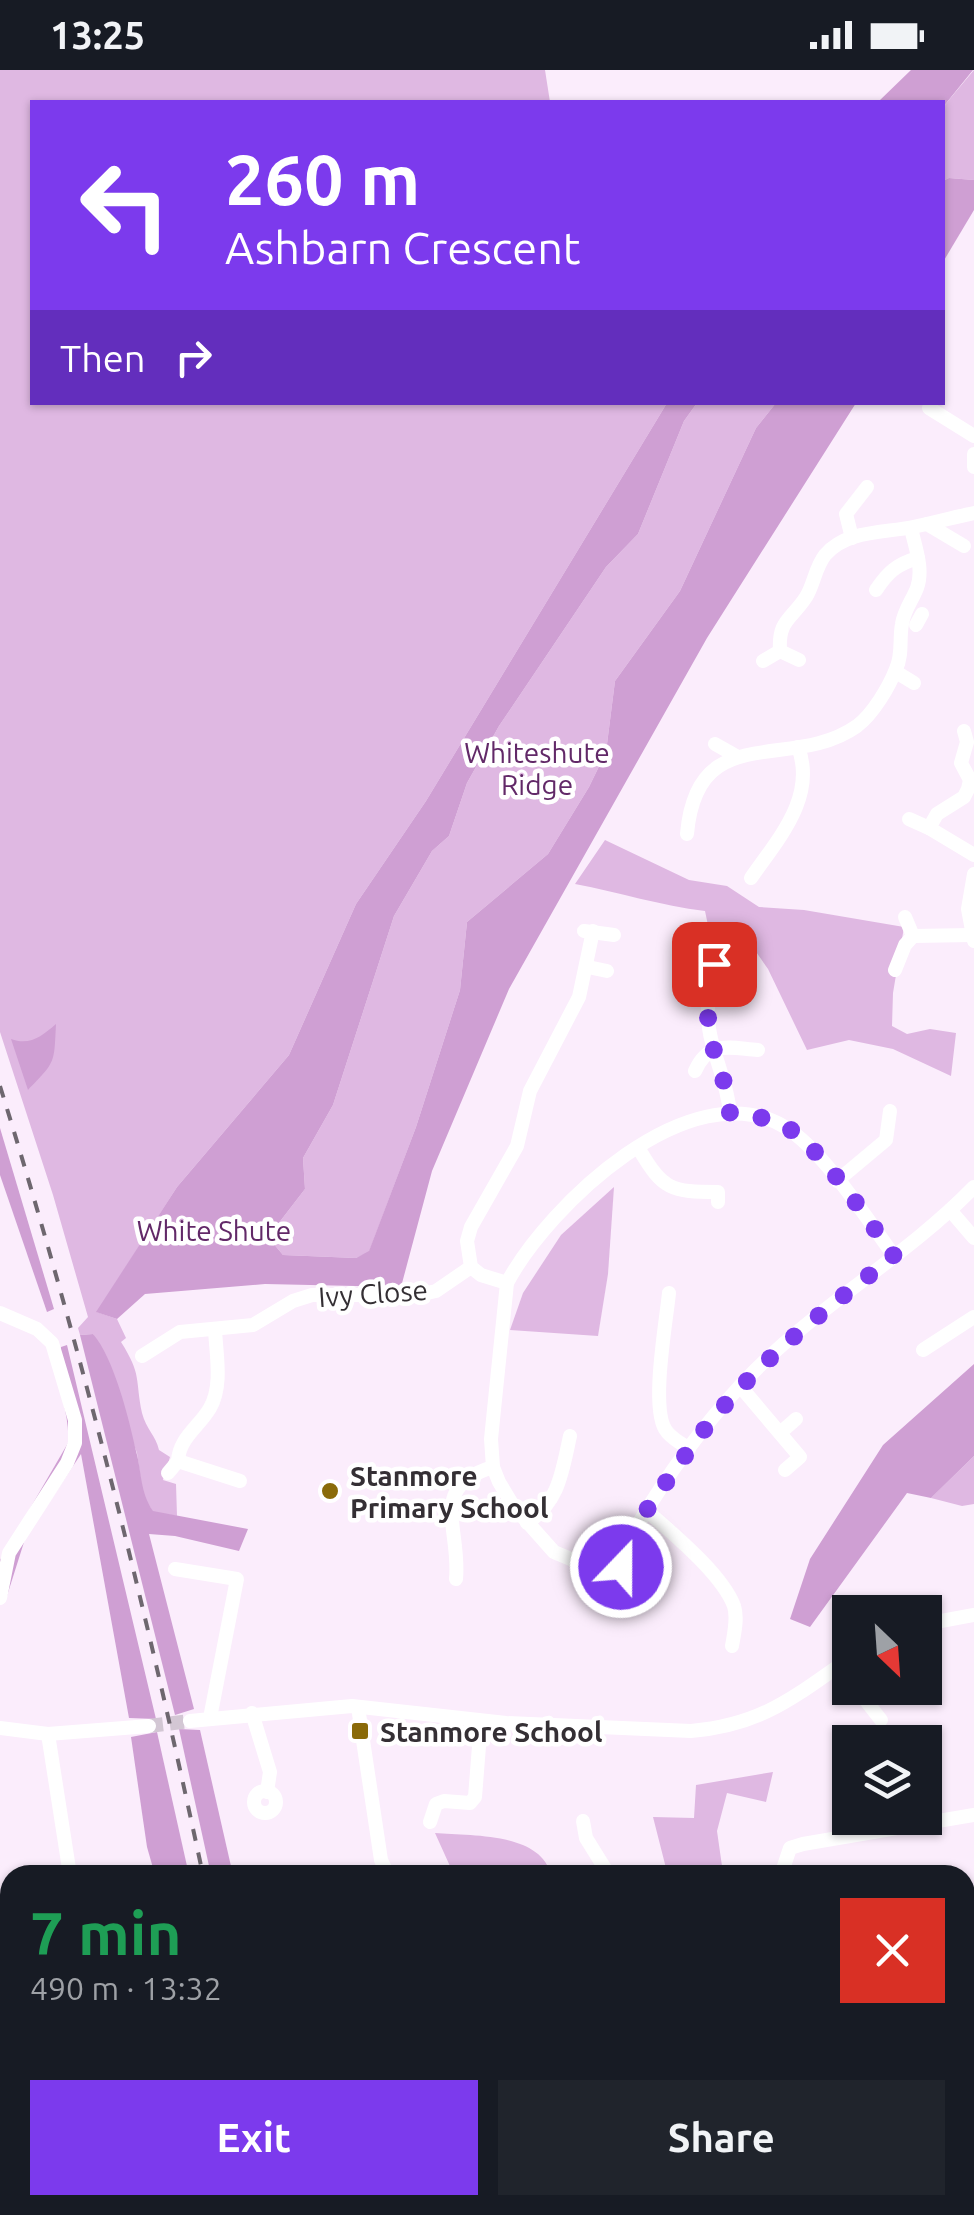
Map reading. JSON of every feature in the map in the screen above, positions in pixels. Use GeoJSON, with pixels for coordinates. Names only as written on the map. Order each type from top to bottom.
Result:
{"type":"FeatureCollection","features":[{"type":"Feature","properties":{"kind":"street"},"geometry":{"type":"LineString","coordinates":[[929,408],[974,436]]}},
{"type":"Feature","properties":{"kind":"street"},"geometry":{"type":"LineString","coordinates":[[974,454],[974,467]]}},
{"type":"Feature","properties":{"kind":"street"},"geometry":{"type":"LineString","coordinates":[[852,538],[846,514],[867,488]]}},
{"type":"Feature","properties":{"kind":"street"},"geometry":{"type":"LineString","coordinates":[[780,651],[778,632],[812,587],[823,558],[835,545],[974,512]]}},
{"type":"Feature","properties":{"kind":"street"},"geometry":{"type":"LineString","coordinates":[[927,524],[964,546]]}},
{"type":"Feature","properties":{"kind":"street"},"geometry":{"type":"LineString","coordinates":[[686,834],[690,804],[719,764],[858,733],[896,672],[906,609],[917,588],[918,558],[910,528]]}},
{"type":"Feature","properties":{"kind":"street"},"geometry":{"type":"LineString","coordinates":[[876,590],[888,572],[918,558]]}},
{"type":"Feature","properties":{"kind":"street"},"geometry":{"type":"LineString","coordinates":[[906,609],[919,619]]}},
{"type":"Feature","properties":{"kind":"street"},"geometry":{"type":"LineString","coordinates":[[780,651],[800,660]]}},
{"type":"Feature","properties":{"kind":"street"},"geometry":{"type":"LineString","coordinates":[[763,661],[780,651]]}},
{"type":"Feature","properties":{"kind":"street"},"geometry":{"type":"LineString","coordinates":[[896,672],[914,683]]}},
{"type":"Feature","properties":{"kind":"street"},"geometry":{"type":"LineString","coordinates":[[874,706],[889,717]]}},
{"type":"Feature","properties":{"kind":"street"},"geometry":{"type":"LineString","coordinates":[[929,828],[937,814],[964,797],[968,789],[970,780],[961,763],[967,742],[964,731]]}},
{"type":"Feature","properties":{"kind":"street"},"geometry":{"type":"LineString","coordinates":[[715,744],[738,757]]}},
{"type":"Feature","properties":{"kind":"street"},"geometry":{"type":"LineString","coordinates":[[752,878],[798,804],[805,766],[798,747]]}},
{"type":"Feature","properties":{"kind":"street"},"geometry":{"type":"LineString","coordinates":[[909,819],[974,856]]}},
{"type":"Feature","properties":{"kind":"street"},"geometry":{"type":"LineString","coordinates":[[913,936],[973,938],[968,901],[974,874]]}},
{"type":"Feature","properties":{"kind":"street"},"geometry":{"type":"LineString","coordinates":[[905,918],[913,936]]}},
{"type":"Feature","properties":{"kind":"street"},"geometry":{"type":"LineString","coordinates":[[507,1283],[471,1267],[471,1227],[516,1146],[530,1091],[544,1058],[574,1012],[588,967],[588,931],[614,934]]}},
{"type":"Feature","properties":{"kind":"street"},"geometry":{"type":"LineString","coordinates":[[895,970],[913,936]]}},
{"type":"Feature","properties":{"kind":"street"},"geometry":{"type":"LineString","coordinates":[[714,964],[707,1002],[709,1032],[728,1086],[730,1113]]}},
{"type":"Feature","properties":{"kind":"street"},"geometry":{"type":"LineString","coordinates":[[588,967],[607,971]]}},
{"type":"Feature","properties":{"kind":"street"},"geometry":{"type":"LineString","coordinates":[[694,1070],[702,1054],[715,1048],[758,1050]]}},
{"type":"Feature","properties":{"kind":"street"},"geometry":{"type":"LineString","coordinates":[[837,1181],[886,1140],[890,1111]]}},
{"type":"Feature","properties":{"kind":"street"},"geometry":{"type":"LineString","coordinates":[[894,1256],[808,1146],[784,1126],[730,1113],[681,1123],[639,1149],[569,1203],[519,1261],[507,1283],[491,1439],[493,1466],[506,1496],[544,1545],[585,1565],[621,1567],[628,1562],[634,1529],[740,1386],[798,1330],[894,1256],[974,1187]]}},
{"type":"Feature","properties":{"kind":"street"},"geometry":{"type":"LineString","coordinates":[[639,1149],[665,1185],[678,1191],[718,1192],[718,1202]]}},
{"type":"Feature","properties":{"kind":"street"},"geometry":{"type":"LineString","coordinates":[[950,1210],[974,1238]]}},
{"type":"Feature","properties":{"kind":"street","name":"Ivy Close"},"geometry":{"type":"LineString","coordinates":[[142,1356],[180,1332],[253,1325],[293,1301],[312,1295],[436,1291],[471,1267]]}},
{"type":"Feature","properties":{"kind":"street"},"geometry":{"type":"LineString","coordinates":[[669,1293],[673,1318],[660,1370],[660,1417],[670,1435],[690,1450]]}},
{"type":"Feature","properties":{"kind":"street"},"geometry":{"type":"LineString","coordinates":[[0,1312],[38,1328],[52,1343],[75,1420],[75,1443],[67,1464],[9,1553],[0,1598]]}},
{"type":"Feature","properties":{"kind":"street"},"geometry":{"type":"LineString","coordinates":[[923,1350],[941,1330],[974,1316]]}},
{"type":"Feature","properties":{"kind":"street"},"geometry":{"type":"LineString","coordinates":[[215,1329],[218,1386],[214,1398],[184,1440],[173,1467],[240,1481]]}},
{"type":"Feature","properties":{"kind":"street"},"geometry":{"type":"LineString","coordinates":[[740,1386],[800,1456],[785,1470]]}},
{"type":"Feature","properties":{"kind":"street"},"geometry":{"type":"LineString","coordinates":[[780,1433],[796,1419]]}},
{"type":"Feature","properties":{"kind":"street"},"geometry":{"type":"LineString","coordinates":[[527,1523],[551,1503],[570,1436]]}},
{"type":"Feature","properties":{"kind":"street"},"geometry":{"type":"LineString","coordinates":[[456,1578],[458,1555],[450,1515],[453,1495],[472,1473],[493,1466]]}},
{"type":"Feature","properties":{"kind":"street"},"geometry":{"type":"LineString","coordinates":[[647,1511],[695,1555],[742,1607],[732,1646]]}},
{"type":"Feature","properties":{"kind":"street"},"geometry":{"type":"LineString","coordinates":[[621,1567],[634,1586],[652,1586]]}},
{"type":"Feature","properties":{"kind":"street"},"geometry":{"type":"LineString","coordinates":[[175,1569],[237,1580],[210,1718]]}},
{"type":"Feature","properties":{"kind":"street"},"geometry":{"type":"LineString","coordinates":[[942,1621],[974,1615]]}},
{"type":"Feature","properties":{"kind":"street"},"geometry":{"type":"LineString","coordinates":[[190,1720],[252,1712],[358,1707],[481,1721],[690,1731],[762,1716],[832,1670]]}},
{"type":"Feature","properties":{"kind":"street"},"geometry":{"type":"LineString","coordinates":[[870,1705],[882,1720]]}},
{"type":"Feature","properties":{"kind":"street"},"geometry":{"type":"LineString","coordinates":[[358,1707],[383,1865]]}},
{"type":"Feature","properties":{"kind":"street"},"geometry":{"type":"LineString","coordinates":[[252,1712],[270,1772],[266,1792]]}},
{"type":"Feature","properties":{"kind":"street"},"geometry":{"type":"LineString","coordinates":[[430,1822],[432,1808],[440,1802],[470,1803],[475,1797],[481,1721]]}},
{"type":"Feature","properties":{"kind":"street"},"geometry":{"type":"LineString","coordinates":[[0,1728],[48,1734],[149,1726]]}},
{"type":"Feature","properties":{"kind":"street"},"geometry":{"type":"LineString","coordinates":[[48,1734],[68,1865]]}},
{"type":"Feature","properties":{"kind":"street"},"geometry":{"type":"LineString","coordinates":[[784,1865],[790,1848],[803,1844],[974,1816]]}},
{"type":"Feature","properties":{"kind":"street"},"geometry":{"type":"LineString","coordinates":[[583,1821],[586,1838],[602,1865]]}},
{"type":"Feature","properties":{"kind":"green space"},"geometry":{"type":"Polygon","coordinates":[[[0,70],[545,70],[550,100],[30,100],[30,405],[666,405],[426,801],[356,904],[289,1055],[177,1187],[97,1312],[117,1319],[126,1338],[121,1342],[135,1370],[144,1419],[159,1450],[170,1457],[163,1480],[176,1484],[177,1516],[153,1512],[143,1496],[137,1453],[93,1334],[80,1335],[78,1328],[88,1317],[0,1032],[0,70]]]}},
{"type":"Feature","properties":{"kind":"green space"},"geometry":{"type":"Polygon","coordinates":[[[911,70],[973,70],[945,105],[945,100],[880,100],[911,70]]]}},
{"type":"Feature","properties":{"kind":"green space"},"geometry":{"type":"Polygon","coordinates":[[[974,70],[974,180],[945,180],[945,105],[974,70]]]}},
{"type":"Feature","properties":{"kind":"green space"},"geometry":{"type":"Polygon","coordinates":[[[945,180],[974,180],[974,210],[945,259],[945,180]]]}},
{"type":"Feature","properties":{"kind":"green space","name":"White Shute"},"geometry":{"type":"Polygon","coordinates":[[[666,405],[696,405],[684,421],[638,534],[606,567],[499,726],[467,783],[449,836],[432,851],[394,916],[333,1105],[303,1158],[305,1189],[268,1237],[283,1255],[356,1258],[369,1251],[416,1127],[460,990],[467,922],[548,854],[589,787],[606,752],[615,681],[680,591],[756,428],[774,405],[855,405],[707,638],[509,989],[432,1171],[401,1287],[265,1284],[145,1294],[117,1319],[96,1312],[177,1187],[289,1055],[356,904],[426,801],[666,405]]]}},
{"type":"Feature","properties":{"kind":"green space","name":"Whiteshute Ridge"},"geometry":{"type":"Polygon","coordinates":[[[696,405],[774,405],[756,428],[680,591],[615,681],[606,752],[589,787],[548,854],[467,922],[460,990],[416,1127],[369,1252],[356,1258],[283,1255],[268,1237],[305,1189],[303,1158],[333,1105],[394,916],[432,851],[449,836],[467,783],[499,726],[606,567],[638,534],[684,421],[696,405]]]}},
{"type":"Feature","properties":{"kind":"green space"},"geometry":{"type":"Polygon","coordinates":[[[605,840],[689,880],[727,886],[759,907],[804,910],[904,927],[892,1026],[907,1034],[930,1029],[956,1033],[951,1076],[893,1049],[849,1040],[807,1050],[768,969],[752,946],[710,935],[705,911],[575,884],[605,840]]]}},
{"type":"Feature","properties":{"kind":"green space"},"geometry":{"type":"Polygon","coordinates":[[[56,1024],[52,1061],[28,1090],[11,1039],[30,1040],[56,1024]]]}},
{"type":"Feature","properties":{"kind":"green space"},"geometry":{"type":"Polygon","coordinates":[[[0,1128],[54,1309],[47,1312],[0,1175],[0,1128]]]}},
{"type":"Feature","properties":{"kind":"green space"},"geometry":{"type":"Polygon","coordinates":[[[614,1187],[608,1274],[598,1336],[510,1330],[523,1293],[561,1235],[614,1187]]]}},
{"type":"Feature","properties":{"kind":"green space"},"geometry":{"type":"Polygon","coordinates":[[[93,1334],[108,1358],[120,1390],[143,1489],[153,1511],[248,1529],[239,1551],[149,1534],[194,1709],[175,1715],[80,1335],[93,1334]]]}},
{"type":"Feature","properties":{"kind":"green space"},"geometry":{"type":"Polygon","coordinates":[[[67,1345],[156,1719],[129,1718],[81,1454],[25,1539],[6,1599],[0,1599],[0,1560],[68,1443],[58,1370],[61,1347],[67,1345]]]}},
{"type":"Feature","properties":{"kind":"green space"},"geometry":{"type":"Polygon","coordinates":[[[974,1364],[974,1456],[931,1498],[907,1493],[810,1627],[790,1619],[810,1559],[883,1445],[974,1364]]]}},
{"type":"Feature","properties":{"kind":"green space"},"geometry":{"type":"Polygon","coordinates":[[[974,1456],[974,1504],[962,1506],[931,1498],[974,1456]]]}},
{"type":"Feature","properties":{"kind":"green space"},"geometry":{"type":"Polygon","coordinates":[[[179,1729],[200,1730],[231,1865],[209,1865],[179,1729]]]}},
{"type":"Feature","properties":{"kind":"green space"},"geometry":{"type":"Polygon","coordinates":[[[157,1732],[187,1865],[152,1865],[131,1737],[157,1732]]]}},
{"type":"Feature","properties":{"kind":"green space"},"geometry":{"type":"Polygon","coordinates":[[[773,1772],[766,1802],[727,1793],[717,1831],[722,1865],[665,1865],[653,1817],[694,1818],[696,1785],[773,1772]]]}},
{"type":"Feature","properties":{"kind":"green space"},"geometry":{"type":"Polygon","coordinates":[[[435,1833],[502,1839],[534,1851],[547,1865],[449,1865],[435,1833]]]}},
{"type":"Feature","properties":{"kind":"tunnel"},"geometry":{"type":"LineString","coordinates":[[149,1726],[190,1721]]}},
{"type":"Feature","properties":{"kind":"railway"},"geometry":{"type":"LineString","coordinates":[[0,1086],[110,1478],[201,1865]]}},
{"type":"Feature","properties":{"kind":"place","name":"Stanmore Primary School"},"geometry":{"type":"Point","coordinates":[330,1491]}},
{"type":"Feature","properties":{"kind":"place","name":"Stanmore School"},"geometry":{"type":"Point","coordinates":[360,1731]}},
{"type":"Feature","properties":{"kind":"route"},"geometry":{"type":"LineString","coordinates":[[621,1567],[628,1562],[634,1529],[740,1386],[798,1330],[894,1256],[808,1146],[784,1126],[730,1113],[728,1086],[709,1032],[707,1002],[714,964]]}}]}
